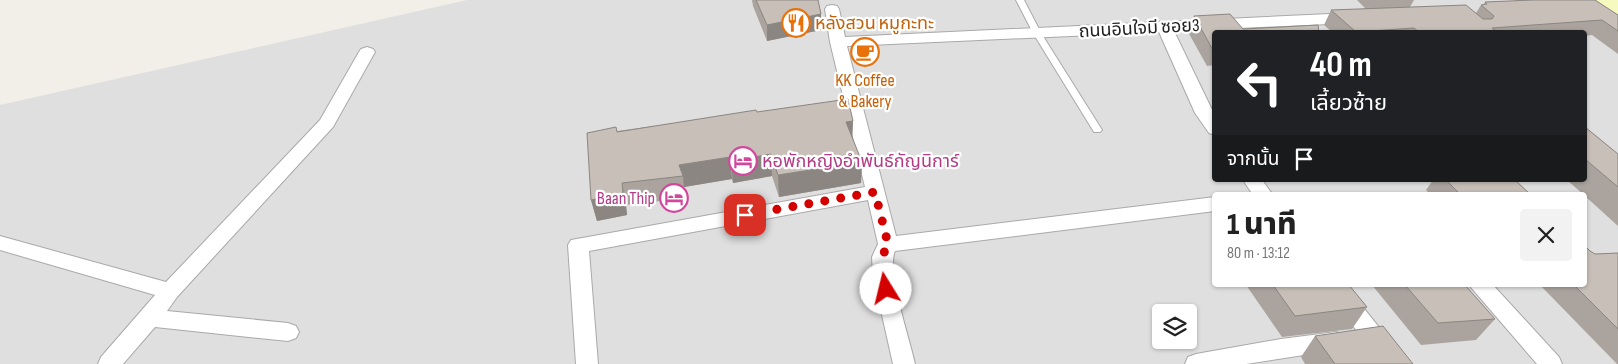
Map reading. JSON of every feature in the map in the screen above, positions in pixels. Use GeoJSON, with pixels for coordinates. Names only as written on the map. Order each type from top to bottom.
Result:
{"type":"FeatureCollection","features":[{"type":"Feature","properties":{"kind":"main road"},"geometry":{"type":"LineString","coordinates":[[1582,0],[1618,24]]}},
{"type":"Feature","properties":{"kind":"main road"},"geometry":{"type":"LineString","coordinates":[[1606,0],[1618,8]]}},
{"type":"Feature","properties":{"kind":"street"},"geometry":{"type":"LineString","coordinates":[[832,9],[838,42],[888,244],[882,257],[884,275],[904,364]]}},
{"type":"Feature","properties":{"kind":"street","name":"ถนนอินใจมี ซอย3"},"geometry":{"type":"LineString","coordinates":[[838,42],[1368,17]]}},
{"type":"Feature","properties":{"kind":"street"},"geometry":{"type":"LineString","coordinates":[[1310,20],[1320,30]]}},
{"type":"Feature","properties":{"kind":"street"},"geometry":{"type":"LineString","coordinates":[[1165,26],[1204,113],[1212,125]]}},
{"type":"Feature","properties":{"kind":"street"},"geometry":{"type":"LineString","coordinates":[[109,364],[150,318],[170,290],[327,123],[367,52]]}},
{"type":"Feature","properties":{"kind":"street"},"geometry":{"type":"LineString","coordinates":[[587,364],[578,245],[875,192]]}},
{"type":"Feature","properties":{"kind":"street"},"geometry":{"type":"LineString","coordinates":[[888,244],[1212,204]]}},
{"type":"Feature","properties":{"kind":"street"},"geometry":{"type":"LineString","coordinates":[[0,243],[170,290]]}},
{"type":"Feature","properties":{"kind":"street"},"geometry":{"type":"LineString","coordinates":[[1196,364],[1281,348],[1374,337],[1335,287]]}},
{"type":"Feature","properties":{"kind":"street"},"geometry":{"type":"LineString","coordinates":[[1482,287],[1551,364]]}},
{"type":"Feature","properties":{"kind":"street"},"geometry":{"type":"LineString","coordinates":[[150,318],[288,332]]}},
{"type":"Feature","properties":{"kind":"lane"},"geometry":{"type":"LineString","coordinates":[[1020,0],[1037,33],[1097,130]]}},
{"type":"Feature","properties":{"kind":"shaded area"},"geometry":{"type":"Polygon","coordinates":[[[467,0],[1618,0],[1618,364],[0,364],[0,105],[467,0]]]}},
{"type":"Feature","properties":{"kind":"building"},"geometry":{"type":"Polygon","coordinates":[[[756,0],[818,0],[821,14],[767,25],[756,0]]]}},
{"type":"Feature","properties":{"kind":"building"},"geometry":{"type":"Polygon","coordinates":[[[1595,0],[1618,15],[1618,31],[1602,20],[1492,28],[1494,30],[1416,30],[1414,28],[1354,30],[1331,10],[1466,5],[1483,19],[1492,19],[1494,16],[1481,5],[1487,4],[1485,2],[1595,0]]]}},
{"type":"Feature","properties":{"kind":"building"},"geometry":{"type":"Polygon","coordinates":[[[1230,14],[1243,29],[1318,25],[1319,30],[1212,30],[1212,48],[1194,16],[1230,14]]]}},
{"type":"Feature","properties":{"kind":"building"},"geometry":{"type":"Polygon","coordinates":[[[848,99],[853,121],[846,122],[862,162],[778,175],[771,154],[731,161],[730,157],[679,165],[683,176],[622,183],[623,193],[591,200],[587,133],[616,127],[617,132],[756,110],[757,112],[848,99]]]}},
{"type":"Feature","properties":{"kind":"building"},"geometry":{"type":"Polygon","coordinates":[[[1587,129],[1618,154],[1618,187],[1587,161],[1587,129]]]}},
{"type":"Feature","properties":{"kind":"building"},"geometry":{"type":"Polygon","coordinates":[[[1448,182],[1517,182],[1528,192],[1458,192],[1448,182]]]}},
{"type":"Feature","properties":{"kind":"building"},"geometry":{"type":"Polygon","coordinates":[[[1587,248],[1595,254],[1618,253],[1618,329],[1576,287],[1587,287],[1587,248]]]}},
{"type":"Feature","properties":{"kind":"building"},"geometry":{"type":"Polygon","coordinates":[[[1274,287],[1351,287],[1367,307],[1295,316],[1274,287]]]}},
{"type":"Feature","properties":{"kind":"building"},"geometry":{"type":"Polygon","coordinates":[[[1407,287],[1467,287],[1495,319],[1438,323],[1407,287]]]}},
{"type":"Feature","properties":{"kind":"building"},"geometry":{"type":"Polygon","coordinates":[[[1383,326],[1413,364],[1335,364],[1315,336],[1383,326]]]}},
{"type":"Feature","properties":{"kind":"place","name":"หลังสวน หมูกะทะ"},"geometry":{"type":"Point","coordinates":[796,23]}},
{"type":"Feature","properties":{"kind":"place","name":"KK Coffee & Bakery"},"geometry":{"type":"Point","coordinates":[865,52]}},
{"type":"Feature","properties":{"kind":"place","name":"หอพักหญิงอำพันธ์กัญนิการ์"},"geometry":{"type":"Point","coordinates":[743,161]}},
{"type":"Feature","properties":{"kind":"place","name":"Baan Thip"},"geometry":{"type":"Point","coordinates":[674,198]}},
{"type":"Feature","properties":{"kind":"route"},"geometry":{"type":"LineString","coordinates":[[745,215],[875,192],[888,244],[882,257],[886,289]]}}]}
